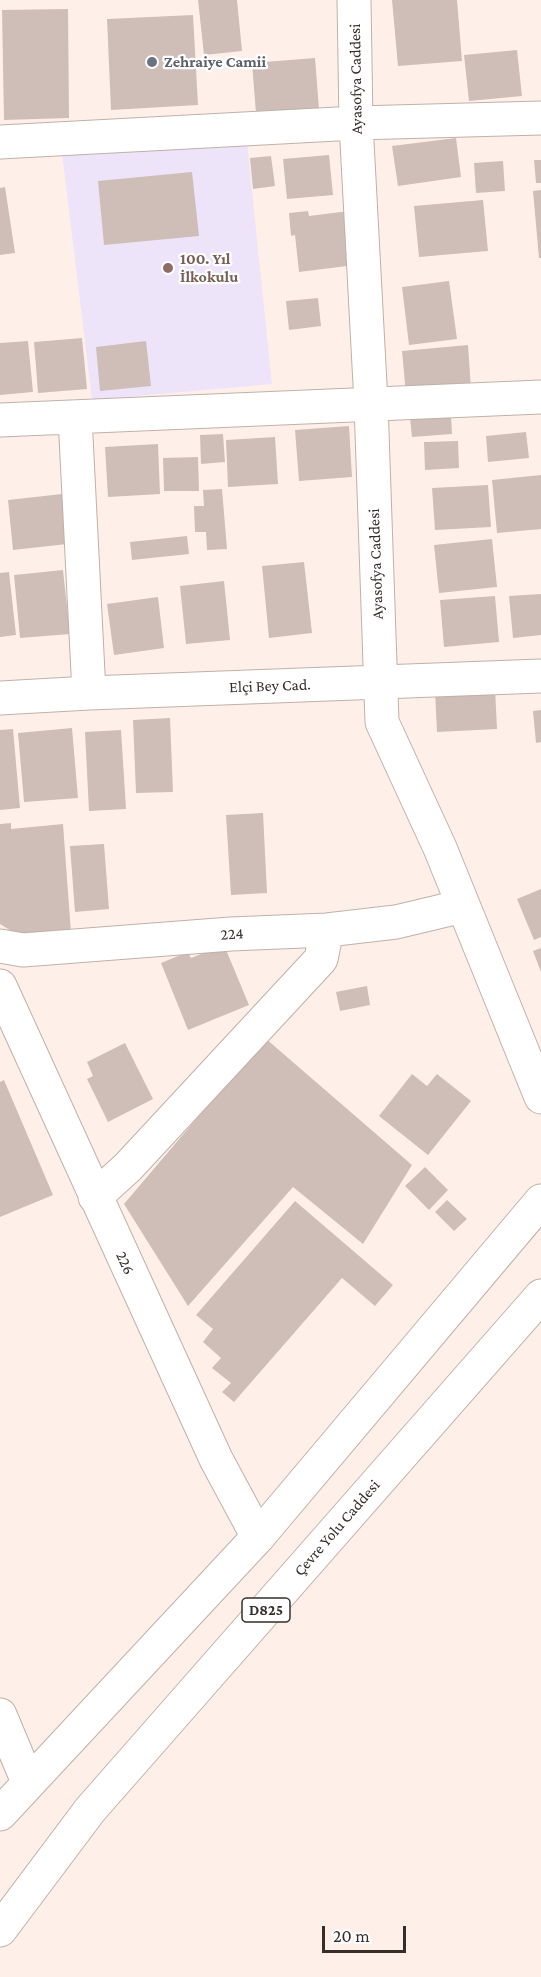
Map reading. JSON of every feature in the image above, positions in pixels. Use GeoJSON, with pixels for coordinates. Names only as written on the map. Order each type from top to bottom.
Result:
{"type":"FeatureCollection","features":[{"type":"Feature","properties":{"kind":"main road","name":"Ayasofya Caddesi"},"geometry":{"type":"LineString","coordinates":[[354,0],[356,123],[371,403],[382,722],[440,848],[541,1097]]}},
{"type":"Feature","properties":{"kind":"main road"},"geometry":{"type":"LineString","coordinates":[[0,142],[356,123],[541,118]]}},
{"type":"Feature","properties":{"kind":"main road"},"geometry":{"type":"LineString","coordinates":[[0,420],[541,397]]}},
{"type":"Feature","properties":{"kind":"main road"},"geometry":{"type":"LineString","coordinates":[[75,417],[89,693]]}},
{"type":"Feature","properties":{"kind":"main road","name":"Elçi Bey Cad."},"geometry":{"type":"LineString","coordinates":[[0,698],[541,676]]}},
{"type":"Feature","properties":{"kind":"main road","name":"224"},"geometry":{"type":"LineString","coordinates":[[0,946],[22,950],[231,934],[327,930],[396,922],[463,906]]}},
{"type":"Feature","properties":{"kind":"main road"},"geometry":{"type":"LineString","coordinates":[[95,1197],[128,1167],[321,959],[327,930]]}},
{"type":"Feature","properties":{"kind":"main road","name":"226"},"geometry":{"type":"LineString","coordinates":[[0,986],[216,1459],[258,1537]]}},
{"type":"Feature","properties":{"kind":"main road"},"geometry":{"type":"LineString","coordinates":[[0,1814],[258,1537],[541,1201]]}},
{"type":"Feature","properties":{"kind":"main road","name":"Çevre Yolu Caddesi"},"geometry":{"type":"LineString","coordinates":[[0,1930],[90,1810],[541,1296]]}},
{"type":"Feature","properties":{"kind":"main road"},"geometry":{"type":"LineString","coordinates":[[0,1714],[28,1782]]}},
{"type":"Feature","properties":{"kind":"shaded area","name":"100. Yıl İlkokulu"},"geometry":{"type":"Polygon","coordinates":[[[247,142],[272,384],[92,400],[62,153],[247,142]]]}},
{"type":"Feature","properties":{"kind":"building"},"geometry":{"type":"Polygon","coordinates":[[[198,0],[237,0],[242,51],[204,55],[198,0]]]}},
{"type":"Feature","properties":{"kind":"building"},"geometry":{"type":"Polygon","coordinates":[[[392,0],[457,0],[462,61],[398,66],[392,0]]]}},
{"type":"Feature","properties":{"kind":"building"},"geometry":{"type":"Polygon","coordinates":[[[68,9],[69,118],[4,120],[2,10],[68,9]]]}},
{"type":"Feature","properties":{"kind":"building","name":"Zehraiye Camii"},"geometry":{"type":"Polygon","coordinates":[[[193,15],[198,105],[111,110],[107,19],[193,15]]]}},
{"type":"Feature","properties":{"kind":"building"},"geometry":{"type":"Polygon","coordinates":[[[517,50],[522,96],[469,101],[464,55],[517,50]]]}},
{"type":"Feature","properties":{"kind":"building"},"geometry":{"type":"Polygon","coordinates":[[[315,58],[319,109],[256,113],[252,63],[315,58]]]}},
{"type":"Feature","properties":{"kind":"building"},"geometry":{"type":"Polygon","coordinates":[[[456,138],[461,177],[398,186],[392,146],[456,138]]]}},
{"type":"Feature","properties":{"kind":"building"},"geometry":{"type":"Polygon","coordinates":[[[329,155],[333,195],[287,199],[283,159],[329,155]]]}},
{"type":"Feature","properties":{"kind":"building"},"geometry":{"type":"Polygon","coordinates":[[[271,156],[275,186],[253,189],[250,158],[271,156]]]}},
{"type":"Feature","properties":{"kind":"building"},"geometry":{"type":"Polygon","coordinates":[[[534,160],[541,160],[541,183],[536,183],[534,160]]]}},
{"type":"Feature","properties":{"kind":"building"},"geometry":{"type":"Polygon","coordinates":[[[503,161],[505,191],[476,193],[474,163],[503,161]]]}},
{"type":"Feature","properties":{"kind":"building"},"geometry":{"type":"Polygon","coordinates":[[[192,172],[199,236],[104,245],[98,181],[192,172]]]}},
{"type":"Feature","properties":{"kind":"building"},"geometry":{"type":"Polygon","coordinates":[[[5,187],[15,253],[0,255],[0,188],[5,187]]]}},
{"type":"Feature","properties":{"kind":"building"},"geometry":{"type":"Polygon","coordinates":[[[541,190],[541,258],[539,258],[533,191],[541,190]]]}},
{"type":"Feature","properties":{"kind":"building"},"geometry":{"type":"Polygon","coordinates":[[[483,200],[488,251],[419,257],[414,206],[483,200]]]}},
{"type":"Feature","properties":{"kind":"building"},"geometry":{"type":"Polygon","coordinates":[[[308,211],[309,216],[349,211],[355,265],[299,272],[295,235],[291,236],[289,213],[308,211]]]}},
{"type":"Feature","properties":{"kind":"building"},"geometry":{"type":"Polygon","coordinates":[[[449,281],[457,339],[409,345],[402,287],[449,281]]]}},
{"type":"Feature","properties":{"kind":"building"},"geometry":{"type":"Polygon","coordinates":[[[318,298],[321,326],[289,330],[286,301],[318,298]]]}},
{"type":"Feature","properties":{"kind":"building"},"geometry":{"type":"Polygon","coordinates":[[[82,338],[87,389],[38,393],[34,342],[82,338]]]}},
{"type":"Feature","properties":{"kind":"building"},"geometry":{"type":"Polygon","coordinates":[[[28,341],[33,392],[0,395],[0,343],[28,341]]]}},
{"type":"Feature","properties":{"kind":"building"},"geometry":{"type":"Polygon","coordinates":[[[146,341],[151,386],[100,391],[96,347],[146,341]]]}},
{"type":"Feature","properties":{"kind":"building"},"geometry":{"type":"Polygon","coordinates":[[[468,345],[471,389],[406,395],[402,351],[468,345]]]}},
{"type":"Feature","properties":{"kind":"building"},"geometry":{"type":"Polygon","coordinates":[[[451,415],[452,434],[412,437],[410,418],[451,415]]]}},
{"type":"Feature","properties":{"kind":"building"},"geometry":{"type":"Polygon","coordinates":[[[349,426],[352,477],[299,481],[295,430],[349,426]]]}},
{"type":"Feature","properties":{"kind":"building"},"geometry":{"type":"Polygon","coordinates":[[[526,432],[529,458],[488,462],[486,436],[526,432]]]}},
{"type":"Feature","properties":{"kind":"building"},"geometry":{"type":"Polygon","coordinates":[[[223,434],[225,462],[201,464],[200,435],[223,434]]]}},
{"type":"Feature","properties":{"kind":"building"},"geometry":{"type":"Polygon","coordinates":[[[275,437],[278,484],[228,487],[226,440],[275,437]]]}},
{"type":"Feature","properties":{"kind":"building"},"geometry":{"type":"Polygon","coordinates":[[[458,441],[459,468],[425,470],[424,442],[458,441]]]}},
{"type":"Feature","properties":{"kind":"building"},"geometry":{"type":"Polygon","coordinates":[[[158,444],[160,494],[108,497],[105,447],[158,444]]]}},
{"type":"Feature","properties":{"kind":"building"},"geometry":{"type":"Polygon","coordinates":[[[198,457],[199,491],[164,491],[163,458],[198,457]]]}},
{"type":"Feature","properties":{"kind":"building"},"geometry":{"type":"Polygon","coordinates":[[[541,475],[541,529],[497,533],[492,480],[541,475]]]}},
{"type":"Feature","properties":{"kind":"building"},"geometry":{"type":"Polygon","coordinates":[[[488,485],[491,527],[435,530],[432,488],[488,485]]]}},
{"type":"Feature","properties":{"kind":"building"},"geometry":{"type":"Polygon","coordinates":[[[222,489],[227,549],[207,550],[206,532],[195,532],[194,506],[204,506],[203,490],[222,489]]]}},
{"type":"Feature","properties":{"kind":"building"},"geometry":{"type":"Polygon","coordinates":[[[71,493],[76,543],[13,550],[8,500],[71,493]]]}},
{"type":"Feature","properties":{"kind":"building"},"geometry":{"type":"Polygon","coordinates":[[[187,536],[189,554],[132,560],[130,542],[187,536]]]}},
{"type":"Feature","properties":{"kind":"building"},"geometry":{"type":"Polygon","coordinates":[[[492,539],[497,587],[439,593],[434,545],[492,539]]]}},
{"type":"Feature","properties":{"kind":"building"},"geometry":{"type":"Polygon","coordinates":[[[304,562],[312,633],[269,638],[262,566],[304,562]]]}},
{"type":"Feature","properties":{"kind":"building"},"geometry":{"type":"Polygon","coordinates":[[[63,570],[70,634],[20,638],[14,575],[63,570]]]}},
{"type":"Feature","properties":{"kind":"building"},"geometry":{"type":"Polygon","coordinates":[[[9,572],[16,635],[0,637],[0,573],[9,572]]]}},
{"type":"Feature","properties":{"kind":"building"},"geometry":{"type":"Polygon","coordinates":[[[224,581],[230,640],[186,644],[180,586],[224,581]]]}},
{"type":"Feature","properties":{"kind":"building"},"geometry":{"type":"Polygon","coordinates":[[[541,594],[541,635],[513,638],[509,596],[541,594]]]}},
{"type":"Feature","properties":{"kind":"building"},"geometry":{"type":"Polygon","coordinates":[[[495,596],[499,642],[444,647],[440,600],[495,596]]]}},
{"type":"Feature","properties":{"kind":"building"},"geometry":{"type":"Polygon","coordinates":[[[158,597],[164,648],[114,655],[107,604],[158,597]]]}},
{"type":"Feature","properties":{"kind":"building"},"geometry":{"type":"Polygon","coordinates":[[[495,688],[497,729],[437,732],[435,691],[495,688]]]}},
{"type":"Feature","properties":{"kind":"building"},"geometry":{"type":"Polygon","coordinates":[[[541,710],[541,742],[536,743],[533,711],[541,710]]]}},
{"type":"Feature","properties":{"kind":"building"},"geometry":{"type":"Polygon","coordinates":[[[170,718],[173,792],[136,793],[133,720],[170,718]]]}},
{"type":"Feature","properties":{"kind":"building"},"geometry":{"type":"Polygon","coordinates":[[[72,728],[78,798],[24,802],[18,733],[72,728]]]}},
{"type":"Feature","properties":{"kind":"building"},"geometry":{"type":"Polygon","coordinates":[[[13,729],[20,808],[0,810],[0,730],[13,729]]]}},
{"type":"Feature","properties":{"kind":"building"},"geometry":{"type":"Polygon","coordinates":[[[121,730],[126,809],[89,811],[85,732],[121,730]]]}},
{"type":"Feature","properties":{"kind":"building"},"geometry":{"type":"Polygon","coordinates":[[[263,813],[267,893],[231,895],[226,815],[263,813]]]}},
{"type":"Feature","properties":{"kind":"building"},"geometry":{"type":"Polygon","coordinates":[[[11,823],[11,829],[63,824],[71,933],[21,937],[0,924],[0,824],[11,823]]]}},
{"type":"Feature","properties":{"kind":"building"},"geometry":{"type":"Polygon","coordinates":[[[104,844],[109,909],[75,912],[70,846],[104,844]]]}},
{"type":"Feature","properties":{"kind":"building"},"geometry":{"type":"Polygon","coordinates":[[[541,889],[541,937],[534,940],[517,899],[541,889]]]}},
{"type":"Feature","properties":{"kind":"building"},"geometry":{"type":"Polygon","coordinates":[[[224,945],[249,1005],[188,1030],[161,963],[188,952],[191,958],[224,945]]]}},
{"type":"Feature","properties":{"kind":"building"},"geometry":{"type":"Polygon","coordinates":[[[541,948],[541,972],[533,951],[541,948]]]}},
{"type":"Feature","properties":{"kind":"building"},"geometry":{"type":"Polygon","coordinates":[[[367,986],[370,1005],[340,1011],[336,992],[367,986]]]}},
{"type":"Feature","properties":{"kind":"building"},"geometry":{"type":"Polygon","coordinates":[[[265,1038],[412,1165],[363,1244],[293,1187],[188,1306],[124,1204],[265,1038]]]}},
{"type":"Feature","properties":{"kind":"building"},"geometry":{"type":"Polygon","coordinates":[[[125,1043],[153,1099],[108,1122],[87,1079],[93,1076],[87,1062],[125,1043]]]}},
{"type":"Feature","properties":{"kind":"building"},"geometry":{"type":"Polygon","coordinates":[[[412,1074],[427,1086],[437,1074],[471,1101],[428,1155],[379,1116],[412,1074]]]}},
{"type":"Feature","properties":{"kind":"building"},"geometry":{"type":"Polygon","coordinates":[[[4,1080],[53,1195],[0,1217],[0,1082],[4,1080]]]}},
{"type":"Feature","properties":{"kind":"building"},"geometry":{"type":"Polygon","coordinates":[[[425,1167],[448,1190],[429,1210],[405,1186],[425,1167]]]}},
{"type":"Feature","properties":{"kind":"building"},"geometry":{"type":"Polygon","coordinates":[[[447,1200],[467,1219],[454,1231],[435,1212],[447,1200]]]}},
{"type":"Feature","properties":{"kind":"building"},"geometry":{"type":"Polygon","coordinates":[[[295,1201],[393,1285],[375,1306],[342,1278],[234,1402],[222,1392],[231,1383],[212,1368],[221,1358],[203,1342],[213,1329],[196,1315],[295,1201]]]}},
{"type":"Feature","properties":{"kind":"place","name":"Zehraiye Camii"},"geometry":{"type":"Point","coordinates":[152,62]}},
{"type":"Feature","properties":{"kind":"place","name":"100. Yıl İlkokulu"},"geometry":{"type":"Point","coordinates":[168,268]}}]}
